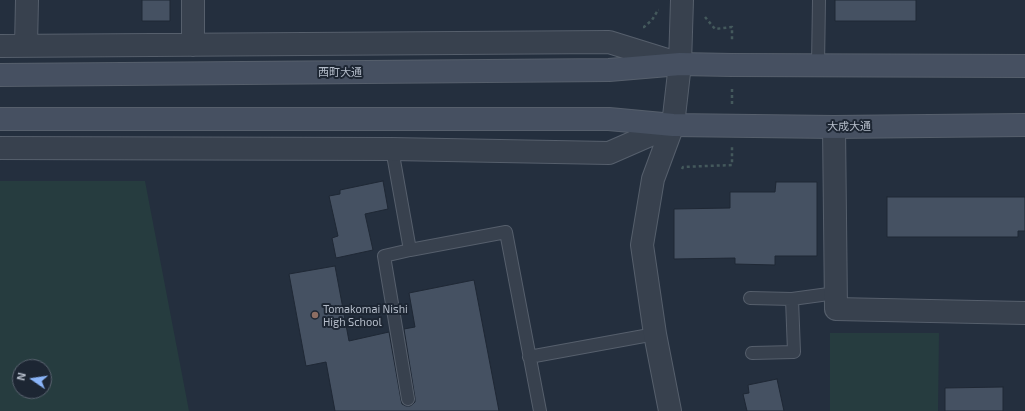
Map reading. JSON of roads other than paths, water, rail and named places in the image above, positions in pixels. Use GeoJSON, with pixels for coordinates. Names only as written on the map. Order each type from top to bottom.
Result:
{"type":"FeatureCollection","features":[{"type":"Feature","properties":{"kind":"street"},"geometry":{"type":"LineString","coordinates":[[26,0],[26,46]]}},
{"type":"Feature","properties":{"kind":"street"},"geometry":{"type":"LineString","coordinates":[[193,0],[193,45]]}},
{"type":"Feature","properties":{"kind":"street"},"geometry":{"type":"LineString","coordinates":[[670,411],[655,334],[642,245],[653,179],[673,125],[680,64],[682,0]]}},
{"type":"Feature","properties":{"kind":"street"},"geometry":{"type":"LineString","coordinates":[[0,46],[609,42],[680,64],[1025,66]]}},
{"type":"Feature","properties":{"kind":"street","name":"西町大通"},"geometry":{"type":"LineString","coordinates":[[0,75],[609,70],[680,64]]}},
{"type":"Feature","properties":{"kind":"street"},"geometry":{"type":"LineString","coordinates":[[0,119],[609,119],[673,125]]}},
{"type":"Feature","properties":{"kind":"street","name":"大成大通"},"geometry":{"type":"LineString","coordinates":[[673,125],[834,127],[1025,124]]}},
{"type":"Feature","properties":{"kind":"street"},"geometry":{"type":"LineString","coordinates":[[0,148],[392,149],[609,153],[673,125]]}},
{"type":"Feature","properties":{"kind":"street"},"geometry":{"type":"LineString","coordinates":[[834,127],[836,309],[1025,313]]}},
{"type":"Feature","properties":{"kind":"lane"},"geometry":{"type":"LineString","coordinates":[[818,65],[819,0]]}},
{"type":"Feature","properties":{"kind":"lane"},"geometry":{"type":"LineString","coordinates":[[392,149],[410,250]]}},
{"type":"Feature","properties":{"kind":"lane"},"geometry":{"type":"LineString","coordinates":[[408,399],[384,256],[506,232],[540,411]]}},
{"type":"Feature","properties":{"kind":"lane"},"geometry":{"type":"LineString","coordinates":[[750,298],[792,298],[836,293]]}},
{"type":"Feature","properties":{"kind":"lane"},"geometry":{"type":"LineString","coordinates":[[752,353],[794,352],[792,298]]}},
{"type":"Feature","properties":{"kind":"lane"},"geometry":{"type":"LineString","coordinates":[[529,357],[655,334]]}},
{"type":"Feature","properties":{"kind":"place","name":"Tomakomai Nishi High School"},"geometry":{"type":"Point","coordinates":[315,315]}}]}
